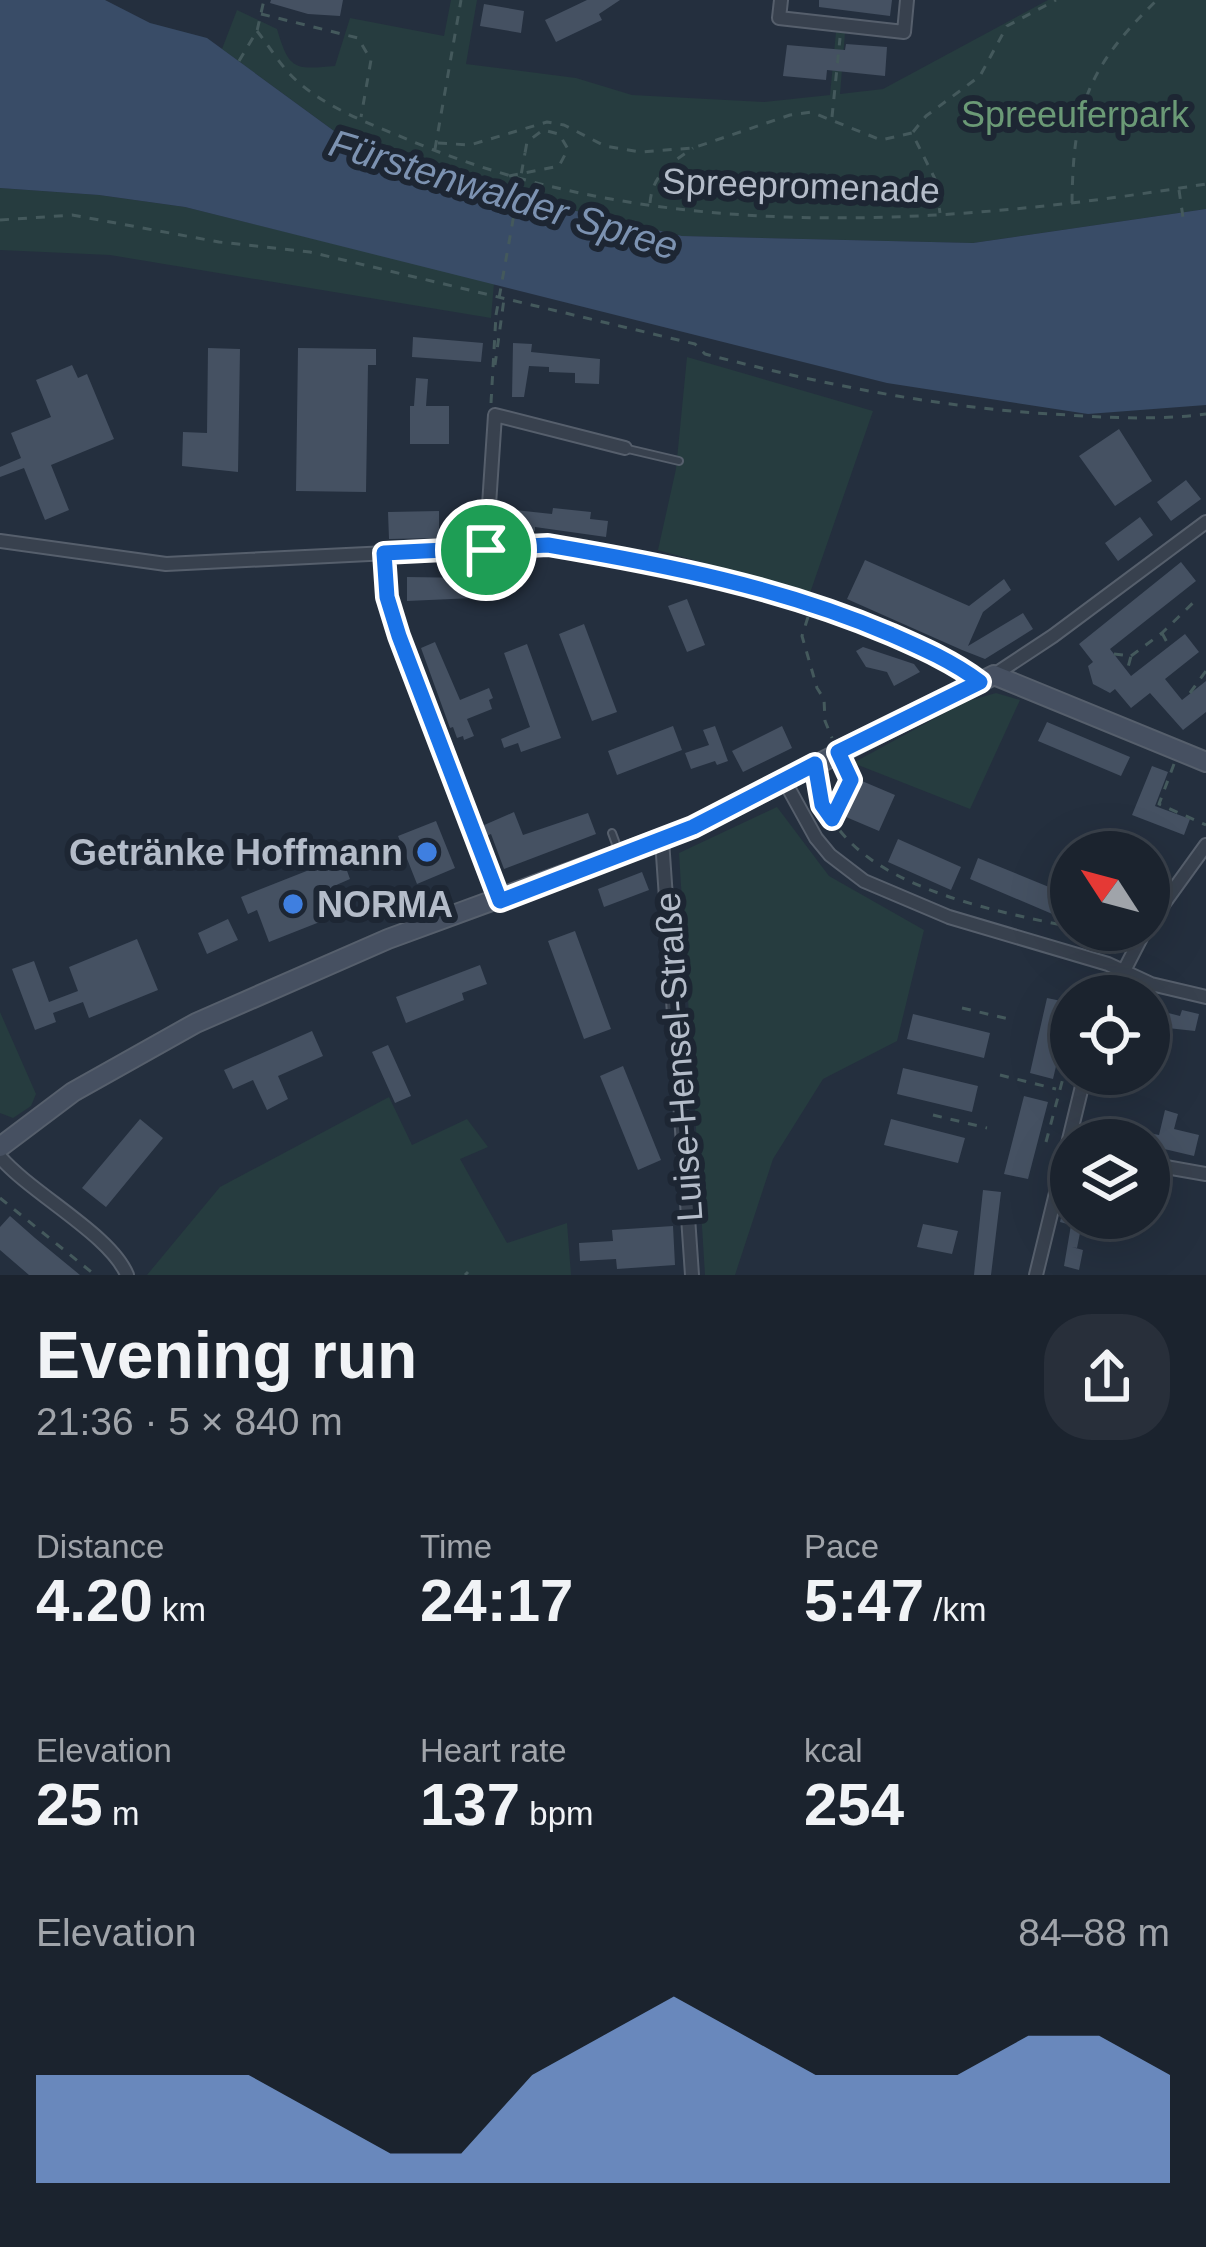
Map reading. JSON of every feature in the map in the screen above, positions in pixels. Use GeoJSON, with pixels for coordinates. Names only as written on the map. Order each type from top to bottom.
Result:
{"type":"FeatureCollection","features":[{"type":"Feature","properties":{"kind":"main road"},"geometry":{"type":"LineString","coordinates":[[0,1147],[73,1092],[175,1033],[388,940],[712,819],[987,679],[1206,761]]}},
{"type":"Feature","properties":{"kind":"street"},"geometry":{"type":"LineString","coordinates":[[782,0],[779,18],[904,32],[908,0]]}},
{"type":"Feature","properties":{"kind":"street"},"geometry":{"type":"LineString","coordinates":[[486,550],[495,415],[625,448]]}},
{"type":"Feature","properties":{"kind":"street"},"geometry":{"type":"LineString","coordinates":[[0,541],[166,563],[548,545],[688,569],[813,604],[987,679],[1206,522]]}},
{"type":"Feature","properties":{"kind":"street"},"geometry":{"type":"LineString","coordinates":[[384,553],[387,597],[399,636],[500,901]]}},
{"type":"Feature","properties":{"kind":"street"},"geometry":{"type":"LineString","coordinates":[[784,780],[816,838],[864,881],[949,916],[1121,970],[1151,984],[1206,997]]}},
{"type":"Feature","properties":{"kind":"street","name":"Luise-Hensel-Straße"},"geometry":{"type":"LineString","coordinates":[[662,840],[692,1275]]}},
{"type":"Feature","properties":{"kind":"street"},"geometry":{"type":"LineString","coordinates":[[1170,895],[1206,845]]}},
{"type":"Feature","properties":{"kind":"street"},"geometry":{"type":"LineString","coordinates":[[1119,975],[1132,951]]}},
{"type":"Feature","properties":{"kind":"street"},"geometry":{"type":"LineString","coordinates":[[0,1157],[121,1261],[127,1275]]}},
{"type":"Feature","properties":{"kind":"street"},"geometry":{"type":"LineString","coordinates":[[1170,1168],[1206,1174]]}},
{"type":"Feature","properties":{"kind":"street"},"geometry":{"type":"LineString","coordinates":[[1036,1275],[1050,1222]]}},
{"type":"Feature","properties":{"kind":"lane"},"geometry":{"type":"LineString","coordinates":[[625,448],[679,461]]}},
{"type":"Feature","properties":{"kind":"lane"},"geometry":{"type":"LineString","coordinates":[[612,833],[620,855]]}},
{"type":"Feature","properties":{"kind":"path"},"geometry":{"type":"LineString","coordinates":[[239,61],[257,32],[264,0]]}},
{"type":"Feature","properties":{"kind":"path"},"geometry":{"type":"LineString","coordinates":[[434,151],[461,0]]}},
{"type":"Feature","properties":{"kind":"path"},"geometry":{"type":"LineString","coordinates":[[438,143],[470,145],[547,122],[564,124],[605,146],[640,152],[693,148],[812,112],[881,140],[912,133],[926,116],[980,76],[1006,26],[1056,0]]}},
{"type":"Feature","properties":{"kind":"path"},"geometry":{"type":"LineString","coordinates":[[1072,205],[1075,140],[1093,76],[1109,51],[1157,0]]}},
{"type":"Feature","properties":{"kind":"path"},"geometry":{"type":"LineString","coordinates":[[261,14],[358,38],[371,60],[361,119]]}},
{"type":"Feature","properties":{"kind":"path"},"geometry":{"type":"LineString","coordinates":[[832,117],[842,25]]}},
{"type":"Feature","properties":{"kind":"path","name":"Spreepromenade"},"geometry":{"type":"LineString","coordinates":[[257,32],[294,79],[361,119],[507,176],[650,205],[828,218],[940,215],[1072,205],[1206,184]]}},
{"type":"Feature","properties":{"kind":"path"},"geometry":{"type":"LineString","coordinates":[[495,415],[491,410],[496,315],[525,153],[527,142],[543,130],[559,134],[568,149],[559,166],[552,170],[507,176]]}},
{"type":"Feature","properties":{"kind":"path"},"geometry":{"type":"LineString","coordinates":[[912,133],[935,179],[940,215]]}},
{"type":"Feature","properties":{"kind":"path"},"geometry":{"type":"LineString","coordinates":[[650,205],[650,191],[661,172],[693,148]]}},
{"type":"Feature","properties":{"kind":"path"},"geometry":{"type":"LineString","coordinates":[[1179,188],[1184,224]]}},
{"type":"Feature","properties":{"kind":"path"},"geometry":{"type":"LineString","coordinates":[[0,220],[72,215],[310,253],[695,344],[705,354],[805,380],[923,403],[1086,416],[1206,414]]}},
{"type":"Feature","properties":{"kind":"path"},"geometry":{"type":"LineString","coordinates":[[493,365],[498,364],[504,297]]}},
{"type":"Feature","properties":{"kind":"path"},"geometry":{"type":"LineString","coordinates":[[1127,671],[1131,656],[1198,598]]}},
{"type":"Feature","properties":{"kind":"path"},"geometry":{"type":"LineString","coordinates":[[813,604],[802,635],[851,780],[832,819]]}},
{"type":"Feature","properties":{"kind":"path"},"geometry":{"type":"LineString","coordinates":[[1162,633],[1169,646]]}},
{"type":"Feature","properties":{"kind":"path"},"geometry":{"type":"LineString","coordinates":[[1114,655],[1131,656]]}},
{"type":"Feature","properties":{"kind":"path"},"geometry":{"type":"LineString","coordinates":[[1190,693],[1206,671]]}},
{"type":"Feature","properties":{"kind":"path"},"geometry":{"type":"LineString","coordinates":[[815,764],[822,805],[850,844],[872,862],[975,906],[1050,922]]}},
{"type":"Feature","properties":{"kind":"path"},"geometry":{"type":"LineString","coordinates":[[1175,764],[1159,804],[1206,825]]}},
{"type":"Feature","properties":{"kind":"path"},"geometry":{"type":"LineString","coordinates":[[962,1008],[1013,1020]]}},
{"type":"Feature","properties":{"kind":"path"},"geometry":{"type":"LineString","coordinates":[[1000,1076],[1050,1088]]}},
{"type":"Feature","properties":{"kind":"path"},"geometry":{"type":"LineString","coordinates":[[1046,1142],[1058,1095]]}},
{"type":"Feature","properties":{"kind":"path"},"geometry":{"type":"LineString","coordinates":[[933,1115],[986,1128]]}},
{"type":"Feature","properties":{"kind":"path"},"geometry":{"type":"LineString","coordinates":[[0,1198],[95,1275]]}},
{"type":"Feature","properties":{"kind":"green space","name":"Spreeuferpark"},"geometry":{"type":"Polygon","coordinates":[[[451,0],[477,0],[466,64],[576,78],[632,95],[764,102],[830,95],[836,32],[845,33],[840,94],[883,89],[1048,0],[1206,0],[1206,209],[973,243],[682,236],[387,157],[345,139],[222,49],[237,10],[277,29],[295,64],[335,66],[350,18],[444,36],[451,0]]]}},
{"type":"Feature","properties":{"kind":"green space"},"geometry":{"type":"Polygon","coordinates":[[[0,188],[185,207],[494,283],[491,318],[110,255],[0,250],[0,188]]]}},
{"type":"Feature","properties":{"kind":"green space"},"geometry":{"type":"Polygon","coordinates":[[[687,357],[873,411],[810,593],[658,550],[676,469],[687,357]]]}},
{"type":"Feature","properties":{"kind":"green space"},"geometry":{"type":"Polygon","coordinates":[[[996,693],[1020,700],[970,809],[853,763],[965,702],[996,693]]]}},
{"type":"Feature","properties":{"kind":"green space"},"geometry":{"type":"Polygon","coordinates":[[[777,807],[829,876],[924,930],[897,1041],[823,1079],[773,1159],[735,1275],[705,1275],[679,853],[777,807]]]}},
{"type":"Feature","properties":{"kind":"green space"},"geometry":{"type":"Polygon","coordinates":[[[0,1012],[36,1094],[31,1106],[13,1118],[0,1113],[0,1012]]]}},
{"type":"Feature","properties":{"kind":"green space"},"geometry":{"type":"Polygon","coordinates":[[[389,1097],[412,1145],[467,1119],[488,1147],[460,1159],[507,1243],[567,1223],[571,1275],[147,1275],[220,1187],[389,1097]]]}},
{"type":"Feature","properties":{"kind":"water","name":"Fürstenwalder Spree"},"geometry":{"type":"Polygon","coordinates":[[[0,0],[105,0],[150,23],[207,38],[345,139],[387,157],[682,236],[973,243],[1206,209],[1206,405],[1088,414],[887,383],[185,207],[0,188],[0,0]]]}},
{"type":"Feature","properties":{"kind":"building"},"geometry":{"type":"Polygon","coordinates":[[[271,0],[343,0],[340,16],[308,14],[271,0]]]}},
{"type":"Feature","properties":{"kind":"building"},"geometry":{"type":"Polygon","coordinates":[[[587,0],[620,0],[599,14],[602,20],[556,42],[545,20],[587,0]]]}},
{"type":"Feature","properties":{"kind":"building"},"geometry":{"type":"Polygon","coordinates":[[[819,0],[892,0],[890,16],[819,7],[819,0]]]}},
{"type":"Feature","properties":{"kind":"building"},"geometry":{"type":"Polygon","coordinates":[[[484,4],[524,11],[521,33],[480,26],[484,4]]]}},
{"type":"Feature","properties":{"kind":"building"},"geometry":{"type":"Polygon","coordinates":[[[846,44],[887,47],[885,76],[827,70],[826,80],[783,76],[787,45],[845,50],[846,44]]]}},
{"type":"Feature","properties":{"kind":"building"},"geometry":{"type":"Polygon","coordinates":[[[413,337],[483,343],[481,362],[412,357],[413,337]]]}},
{"type":"Feature","properties":{"kind":"building"},"geometry":{"type":"Polygon","coordinates":[[[513,343],[532,344],[531,352],[600,359],[599,384],[575,383],[575,373],[529,366],[524,397],[512,397],[513,343]]]}},
{"type":"Feature","properties":{"kind":"building"},"geometry":{"type":"Polygon","coordinates":[[[208,348],[240,349],[238,472],[182,466],[183,432],[207,433],[208,348]]]}},
{"type":"Feature","properties":{"kind":"building"},"geometry":{"type":"Polygon","coordinates":[[[298,348],[376,349],[376,365],[368,365],[366,492],[296,491],[298,348]]]}},
{"type":"Feature","properties":{"kind":"building"},"geometry":{"type":"Polygon","coordinates":[[[72,365],[78,378],[87,374],[114,439],[51,465],[69,510],[45,520],[24,468],[0,477],[0,467],[21,458],[11,433],[51,417],[36,380],[72,365]]]}},
{"type":"Feature","properties":{"kind":"building"},"geometry":{"type":"Polygon","coordinates":[[[416,378],[428,379],[426,406],[449,406],[449,444],[410,444],[416,378]]]}},
{"type":"Feature","properties":{"kind":"building"},"geometry":{"type":"Polygon","coordinates":[[[1119,429],[1152,481],[1115,506],[1079,456],[1119,429]]]}},
{"type":"Feature","properties":{"kind":"building"},"geometry":{"type":"Polygon","coordinates":[[[1186,480],[1201,499],[1171,521],[1157,502],[1186,480]]]}},
{"type":"Feature","properties":{"kind":"building"},"geometry":{"type":"Polygon","coordinates":[[[553,508],[591,512],[590,519],[608,521],[606,537],[535,527],[535,531],[513,529],[515,510],[552,514],[553,508]]]}},
{"type":"Feature","properties":{"kind":"building"},"geometry":{"type":"Polygon","coordinates":[[[439,511],[439,538],[389,539],[388,512],[439,511]]]}},
{"type":"Feature","properties":{"kind":"building"},"geometry":{"type":"Polygon","coordinates":[[[1140,517],[1153,535],[1118,561],[1105,543],[1140,517]]]}},
{"type":"Feature","properties":{"kind":"building"},"geometry":{"type":"Polygon","coordinates":[[[865,560],[969,606],[1004,579],[1011,590],[983,612],[968,646],[1023,613],[1033,629],[985,659],[962,650],[847,599],[865,560]]]}},
{"type":"Feature","properties":{"kind":"building"},"geometry":{"type":"Polygon","coordinates":[[[1181,562],[1196,581],[1110,649],[1131,676],[1185,634],[1199,652],[1165,679],[1182,700],[1206,681],[1206,712],[1183,730],[1150,693],[1131,708],[1115,689],[1110,693],[1093,684],[1088,666],[1093,662],[1079,644],[1181,562]]]}},
{"type":"Feature","properties":{"kind":"building"},"geometry":{"type":"Polygon","coordinates":[[[407,577],[474,578],[474,598],[407,601],[407,577]]]}},
{"type":"Feature","properties":{"kind":"building"},"geometry":{"type":"Polygon","coordinates":[[[687,599],[705,645],[687,652],[668,606],[687,599]]]}},
{"type":"Feature","properties":{"kind":"building"},"geometry":{"type":"Polygon","coordinates":[[[584,624],[617,712],[592,721],[559,634],[584,624]]]}},
{"type":"Feature","properties":{"kind":"building"},"geometry":{"type":"Polygon","coordinates":[[[435,642],[460,700],[489,688],[493,698],[489,700],[492,709],[467,719],[474,736],[464,740],[450,728],[421,648],[435,642]]]}},
{"type":"Feature","properties":{"kind":"building"},"geometry":{"type":"Polygon","coordinates":[[[527,644],[561,738],[521,752],[518,743],[504,748],[501,739],[530,727],[504,653],[527,644]]]}},
{"type":"Feature","properties":{"kind":"building"},"geometry":{"type":"Polygon","coordinates":[[[863,647],[914,664],[920,672],[894,686],[887,672],[866,667],[856,651],[863,647]]]}},
{"type":"Feature","properties":{"kind":"building"},"geometry":{"type":"Polygon","coordinates":[[[1047,722],[1130,757],[1121,776],[1038,741],[1047,722]]]}},
{"type":"Feature","properties":{"kind":"building"},"geometry":{"type":"Polygon","coordinates":[[[673,726],[682,750],[617,775],[608,751],[673,726]]]}},
{"type":"Feature","properties":{"kind":"building"},"geometry":{"type":"Polygon","coordinates":[[[715,726],[728,761],[691,769],[685,753],[709,745],[703,730],[715,726]]]}},
{"type":"Feature","properties":{"kind":"building"},"geometry":{"type":"Polygon","coordinates":[[[782,726],[792,748],[743,772],[732,751],[782,726]]]}},
{"type":"Feature","properties":{"kind":"building"},"geometry":{"type":"Polygon","coordinates":[[[1152,766],[1168,772],[1155,806],[1190,819],[1184,835],[1132,815],[1152,766]]]}},
{"type":"Feature","properties":{"kind":"building"},"geometry":{"type":"Polygon","coordinates":[[[862,781],[895,795],[879,831],[846,817],[862,781]]]}},
{"type":"Feature","properties":{"kind":"building"},"geometry":{"type":"Polygon","coordinates":[[[514,812],[523,835],[588,813],[596,834],[504,869],[491,834],[486,836],[482,826],[514,812]]]}},
{"type":"Feature","properties":{"kind":"building","name":"Getränke Hoffmann"},"geometry":{"type":"Polygon","coordinates":[[[436,821],[455,868],[417,884],[398,836],[436,821]]]}},
{"type":"Feature","properties":{"kind":"building"},"geometry":{"type":"Polygon","coordinates":[[[898,839],[961,867],[951,890],[888,862],[898,839]]]}},
{"type":"Feature","properties":{"kind":"building","name":"NORMA"},"geometry":{"type":"Polygon","coordinates":[[[342,857],[350,879],[334,886],[345,912],[269,942],[257,910],[248,914],[241,897],[342,857]]]}},
{"type":"Feature","properties":{"kind":"building"},"geometry":{"type":"Polygon","coordinates":[[[978,858],[1050,887],[1050,913],[970,879],[978,858]]]}},
{"type":"Feature","properties":{"kind":"building"},"geometry":{"type":"Polygon","coordinates":[[[642,872],[649,890],[604,907],[598,889],[642,872]]]}},
{"type":"Feature","properties":{"kind":"building"},"geometry":{"type":"Polygon","coordinates":[[[228,919],[238,940],[207,954],[198,933],[228,919]]]}},
{"type":"Feature","properties":{"kind":"building"},"geometry":{"type":"Polygon","coordinates":[[[575,931],[611,1029],[584,1039],[548,941],[575,931]]]}},
{"type":"Feature","properties":{"kind":"building"},"geometry":{"type":"Polygon","coordinates":[[[137,939],[158,990],[89,1018],[83,1002],[53,1013],[56,1022],[35,1030],[12,969],[34,961],[49,1002],[78,991],[69,967],[137,939]]]}},
{"type":"Feature","properties":{"kind":"building"},"geometry":{"type":"Polygon","coordinates":[[[480,965],[487,984],[462,993],[464,1000],[406,1023],[396,997],[480,965]]]}},
{"type":"Feature","properties":{"kind":"building"},"geometry":{"type":"Polygon","coordinates":[[[1047,998],[1050,999],[1050,1078],[1030,1073],[1047,998]]]}},
{"type":"Feature","properties":{"kind":"building"},"geometry":{"type":"Polygon","coordinates":[[[1182,1010],[1199,1014],[1195,1031],[1170,1028],[1170,1013],[1180,1016],[1182,1010]]]}},
{"type":"Feature","properties":{"kind":"building"},"geometry":{"type":"Polygon","coordinates":[[[913,1014],[990,1033],[984,1058],[907,1039],[913,1014]]]}},
{"type":"Feature","properties":{"kind":"building"},"geometry":{"type":"Polygon","coordinates":[[[312,1031],[323,1056],[278,1076],[288,1099],[267,1110],[253,1080],[233,1089],[224,1070],[312,1031]]]}},
{"type":"Feature","properties":{"kind":"building"},"geometry":{"type":"Polygon","coordinates":[[[388,1045],[411,1096],[395,1103],[372,1052],[388,1045]]]}},
{"type":"Feature","properties":{"kind":"building"},"geometry":{"type":"Polygon","coordinates":[[[623,1066],[661,1160],[638,1170],[600,1076],[623,1066]]]}},
{"type":"Feature","properties":{"kind":"building"},"geometry":{"type":"Polygon","coordinates":[[[903,1068],[978,1086],[972,1112],[897,1094],[903,1068]]]}},
{"type":"Feature","properties":{"kind":"building"},"geometry":{"type":"Polygon","coordinates":[[[1024,1096],[1048,1102],[1028,1179],[1004,1174],[1024,1096]]]}},
{"type":"Feature","properties":{"kind":"building"},"geometry":{"type":"Polygon","coordinates":[[[1165,1110],[1178,1114],[1174,1129],[1199,1135],[1194,1156],[1170,1150],[1170,1119],[1163,1119],[1165,1110]]]}},
{"type":"Feature","properties":{"kind":"building"},"geometry":{"type":"Polygon","coordinates":[[[140,1119],[163,1138],[106,1207],[82,1188],[140,1119]]]}},
{"type":"Feature","properties":{"kind":"building"},"geometry":{"type":"Polygon","coordinates":[[[891,1119],[965,1138],[958,1163],[884,1145],[891,1119]]]}},
{"type":"Feature","properties":{"kind":"building"},"geometry":{"type":"Polygon","coordinates":[[[983,1190],[1001,1192],[991,1275],[974,1275],[983,1190]]]}},
{"type":"Feature","properties":{"kind":"building"},"geometry":{"type":"Polygon","coordinates":[[[10,1216],[80,1275],[29,1275],[0,1250],[0,1227],[10,1216]]]}},
{"type":"Feature","properties":{"kind":"building"},"geometry":{"type":"Polygon","coordinates":[[[923,1224],[958,1231],[952,1254],[917,1247],[923,1224]]]}},
{"type":"Feature","properties":{"kind":"building"},"geometry":{"type":"Polygon","coordinates":[[[673,1226],[675,1265],[617,1269],[616,1259],[580,1261],[579,1243],[613,1241],[612,1230],[673,1226]]]}},
{"type":"Feature","properties":{"kind":"building"},"geometry":{"type":"Polygon","coordinates":[[[1069,1239],[1079,1239],[1077,1248],[1072,1247],[1083,1250],[1079,1270],[1064,1266],[1069,1239]]]}},
{"type":"Feature","properties":{"kind":"place","name":"Getränke Hoffmann"},"geometry":{"type":"Point","coordinates":[427,852]}},
{"type":"Feature","properties":{"kind":"place","name":"NORMA"},"geometry":{"type":"Point","coordinates":[293,904]}},
{"type":"Feature","properties":{"kind":"route"},"geometry":{"type":"LineString","coordinates":[[548,545],[688,569],[753,586],[838,612],[932,652],[980,682],[838,752],[851,780],[832,819],[822,805],[815,764],[712,819],[500,901],[399,636],[387,597],[384,553],[486,550],[548,545]]}}]}
